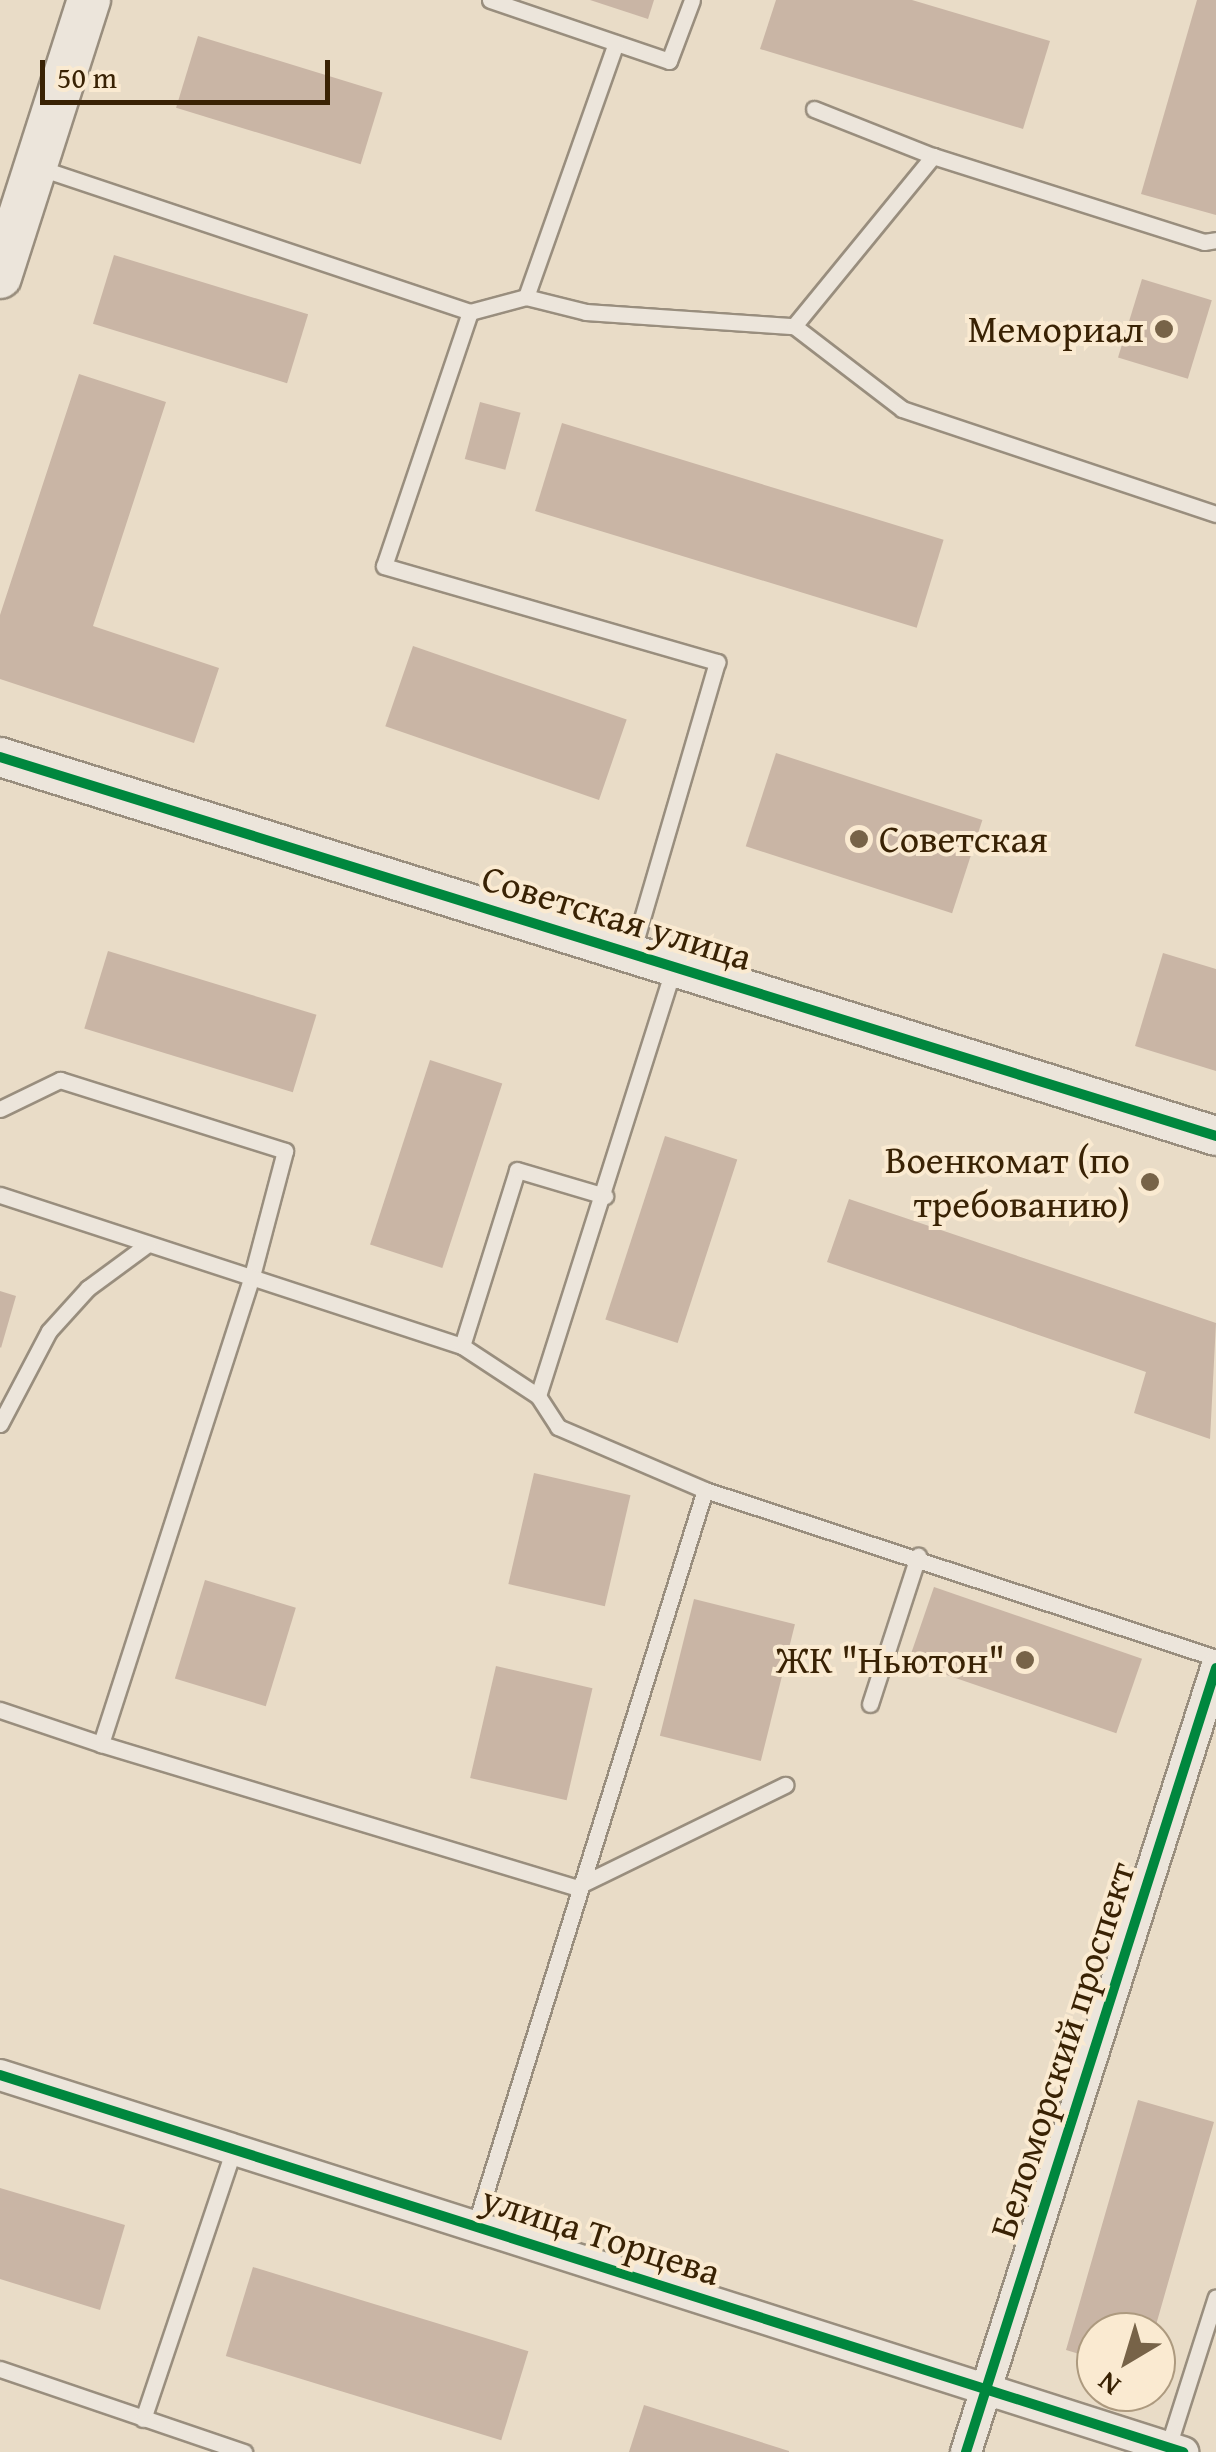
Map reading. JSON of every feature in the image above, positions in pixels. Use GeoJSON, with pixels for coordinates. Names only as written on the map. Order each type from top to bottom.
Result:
{"type":"FeatureCollection","features":[{"type":"Feature","properties":{"kind":"main road"},"geometry":{"type":"LineString","coordinates":[[0,277],[9,218],[36,167],[89,0]]}},
{"type":"Feature","properties":{"kind":"street","name":"Советская улица"},"geometry":{"type":"LineString","coordinates":[[0,757],[1216,1136]]}},
{"type":"Feature","properties":{"kind":"street","name":"Беломорский проспект"},"geometry":{"type":"LineString","coordinates":[[966,2452],[1216,1668]]}},
{"type":"Feature","properties":{"kind":"street","name":"улица Торцева"},"geometry":{"type":"LineString","coordinates":[[0,2075],[1175,2450]]}},
{"type":"Feature","properties":{"kind":"lane"},"geometry":{"type":"LineString","coordinates":[[490,0],[669,62],[692,0]]}},
{"type":"Feature","properties":{"kind":"lane"},"geometry":{"type":"LineString","coordinates":[[526,297],[616,43]]}},
{"type":"Feature","properties":{"kind":"lane"},"geometry":{"type":"LineString","coordinates":[[814,109],[933,156],[1204,242],[1216,240]]}},
{"type":"Feature","properties":{"kind":"lane"},"geometry":{"type":"LineString","coordinates":[[794,326],[933,156]]}},
{"type":"Feature","properties":{"kind":"lane"},"geometry":{"type":"LineString","coordinates":[[36,167],[470,312],[526,297],[586,312],[794,326],[902,408],[1216,514]]}},
{"type":"Feature","properties":{"kind":"lane"},"geometry":{"type":"LineString","coordinates":[[470,312],[384,566],[718,662],[632,953]]}},
{"type":"Feature","properties":{"kind":"lane"},"geometry":{"type":"LineString","coordinates":[[538,1396],[605,1196],[674,967]]}},
{"type":"Feature","properties":{"kind":"lane"},"geometry":{"type":"LineString","coordinates":[[0,1109],[60,1080],[285,1151],[252,1276],[101,1744]]}},
{"type":"Feature","properties":{"kind":"lane"},"geometry":{"type":"LineString","coordinates":[[462,1346],[517,1170],[605,1196]]}},
{"type":"Feature","properties":{"kind":"lane"},"geometry":{"type":"LineString","coordinates":[[0,1195],[462,1346],[538,1396],[558,1428],[705,1490],[918,1556],[1216,1658]]}},
{"type":"Feature","properties":{"kind":"lane"},"geometry":{"type":"LineString","coordinates":[[1,1414],[49,1331],[88,1288],[148,1244]]}},
{"type":"Feature","properties":{"kind":"lane"},"geometry":{"type":"LineString","coordinates":[[476,2226],[576,1887],[705,1490]]}},
{"type":"Feature","properties":{"kind":"lane"},"geometry":{"type":"LineString","coordinates":[[870,1704],[918,1556]]}},
{"type":"Feature","properties":{"kind":"lane"},"geometry":{"type":"LineString","coordinates":[[0,1710],[576,1887],[786,1785]]}},
{"type":"Feature","properties":{"kind":"lane"},"geometry":{"type":"LineString","coordinates":[[143,2419],[234,2149]]}},
{"type":"Feature","properties":{"kind":"lane"},"geometry":{"type":"LineString","coordinates":[[1175,2450],[1216,2297]]}},
{"type":"Feature","properties":{"kind":"lane"},"geometry":{"type":"LineString","coordinates":[[0,2369],[244,2452]]}},
{"type":"Feature","properties":{"kind":"building"},"geometry":{"type":"Polygon","coordinates":[[[590,0],[654,0],[648,19],[590,0]]]}},
{"type":"Feature","properties":{"kind":"building"},"geometry":{"type":"Polygon","coordinates":[[[776,0],[912,0],[1050,41],[1023,129],[760,49],[776,0]]]}},
{"type":"Feature","properties":{"kind":"building"},"geometry":{"type":"Polygon","coordinates":[[[1197,0],[1216,0],[1216,215],[1141,194],[1197,0]]]}},
{"type":"Feature","properties":{"kind":"building"},"geometry":{"type":"Polygon","coordinates":[[[198,36],[383,92],[361,164],[176,108],[198,36]]]}},
{"type":"Feature","properties":{"kind":"building"},"geometry":{"type":"Polygon","coordinates":[[[114,255],[308,314],[287,383],[93,324],[114,255]]]}},
{"type":"Feature","properties":{"kind":"building","name":"Мемориал"},"geometry":{"type":"Polygon","coordinates":[[[1142,279],[1212,300],[1188,379],[1118,357],[1142,279]]]}},
{"type":"Feature","properties":{"kind":"building"},"geometry":{"type":"Polygon","coordinates":[[[79,374],[166,402],[93,626],[219,668],[194,743],[0,679],[0,615],[79,374]]]}},
{"type":"Feature","properties":{"kind":"building"},"geometry":{"type":"Polygon","coordinates":[[[480,402],[521,413],[505,470],[465,459],[480,402]]]}},
{"type":"Feature","properties":{"kind":"building"},"geometry":{"type":"Polygon","coordinates":[[[562,423],[944,540],[917,628],[535,511],[562,423]]]}},
{"type":"Feature","properties":{"kind":"building"},"geometry":{"type":"Polygon","coordinates":[[[413,646],[627,720],[599,800],[385,726],[413,646]]]}},
{"type":"Feature","properties":{"kind":"building"},"geometry":{"type":"Polygon","coordinates":[[[776,753],[982,820],[952,913],[746,846],[776,753]]]}},
{"type":"Feature","properties":{"kind":"building"},"geometry":{"type":"Polygon","coordinates":[[[108,951],[316,1015],[293,1092],[84,1028],[108,951]]]}},
{"type":"Feature","properties":{"kind":"building"},"geometry":{"type":"Polygon","coordinates":[[[1163,953],[1216,969],[1216,1071],[1135,1046],[1163,953]]]}},
{"type":"Feature","properties":{"kind":"building"},"geometry":{"type":"Polygon","coordinates":[[[430,1060],[502,1083],[442,1268],[370,1245],[430,1060]]]}},
{"type":"Feature","properties":{"kind":"building"},"geometry":{"type":"Polygon","coordinates":[[[665,1136],[737,1159],[678,1343],[605,1320],[665,1136]]]}},
{"type":"Feature","properties":{"kind":"building"},"geometry":{"type":"Polygon","coordinates":[[[849,1199],[1216,1323],[1210,1439],[1134,1413],[1146,1372],[827,1262],[849,1199]]]}},
{"type":"Feature","properties":{"kind":"building"},"geometry":{"type":"Polygon","coordinates":[[[0,1291],[16,1296],[1,1348],[0,1347],[0,1291]]]}},
{"type":"Feature","properties":{"kind":"building"},"geometry":{"type":"Polygon","coordinates":[[[534,1473],[630,1495],[605,1606],[508,1584],[534,1473]]]}},
{"type":"Feature","properties":{"kind":"building"},"geometry":{"type":"Polygon","coordinates":[[[205,1580],[296,1608],[266,1706],[175,1678],[205,1580]]]}},
{"type":"Feature","properties":{"kind":"building","name":"ЖК \"Ньютон\""},"geometry":{"type":"Polygon","coordinates":[[[934,1587],[1142,1659],[1116,1733],[908,1662],[934,1587]]]}},
{"type":"Feature","properties":{"kind":"building"},"geometry":{"type":"Polygon","coordinates":[[[694,1599],[795,1624],[761,1761],[660,1736],[694,1599]]]}},
{"type":"Feature","properties":{"kind":"building"},"geometry":{"type":"Polygon","coordinates":[[[496,1666],[592,1688],[567,1800],[470,1778],[496,1666]]]}},
{"type":"Feature","properties":{"kind":"building"},"geometry":{"type":"Polygon","coordinates":[[[1138,2100],[1214,2122],[1160,2312],[1077,2312],[1138,2100]]]}},
{"type":"Feature","properties":{"kind":"building"},"geometry":{"type":"Polygon","coordinates":[[[0,2188],[125,2225],[100,2310],[0,2279],[0,2188]]]}},
{"type":"Feature","properties":{"kind":"building"},"geometry":{"type":"Polygon","coordinates":[[[253,2267],[528,2351],[501,2440],[226,2356],[253,2267]]]}},
{"type":"Feature","properties":{"kind":"building"},"geometry":{"type":"Polygon","coordinates":[[[1076,2315],[1076,2353],[1066,2350],[1076,2315]]]}},
{"type":"Feature","properties":{"kind":"building"},"geometry":{"type":"Polygon","coordinates":[[[644,2405],[789,2451],[789,2452],[629,2452],[644,2405]]]}},
{"type":"Feature","properties":{"kind":"cycle path"},"geometry":{"type":"LineString","coordinates":[[0,757],[1216,1136]]}},
{"type":"Feature","properties":{"kind":"cycle path"},"geometry":{"type":"LineString","coordinates":[[966,2452],[1216,1668]]}},
{"type":"Feature","properties":{"kind":"cycle path"},"geometry":{"type":"LineString","coordinates":[[0,2075],[1183,2452]]}},
{"type":"Feature","properties":{"kind":"place","name":"Мемориал"},"geometry":{"type":"Point","coordinates":[1164,329]}},
{"type":"Feature","properties":{"kind":"place","name":"Советская"},"geometry":{"type":"Point","coordinates":[859,839]}},
{"type":"Feature","properties":{"kind":"place","name":"Военкомат (по требованию)"},"geometry":{"type":"Point","coordinates":[1150,1182]}},
{"type":"Feature","properties":{"kind":"place","name":"ЖК \"Ньютон\""},"geometry":{"type":"Point","coordinates":[1025,1660]}}]}
